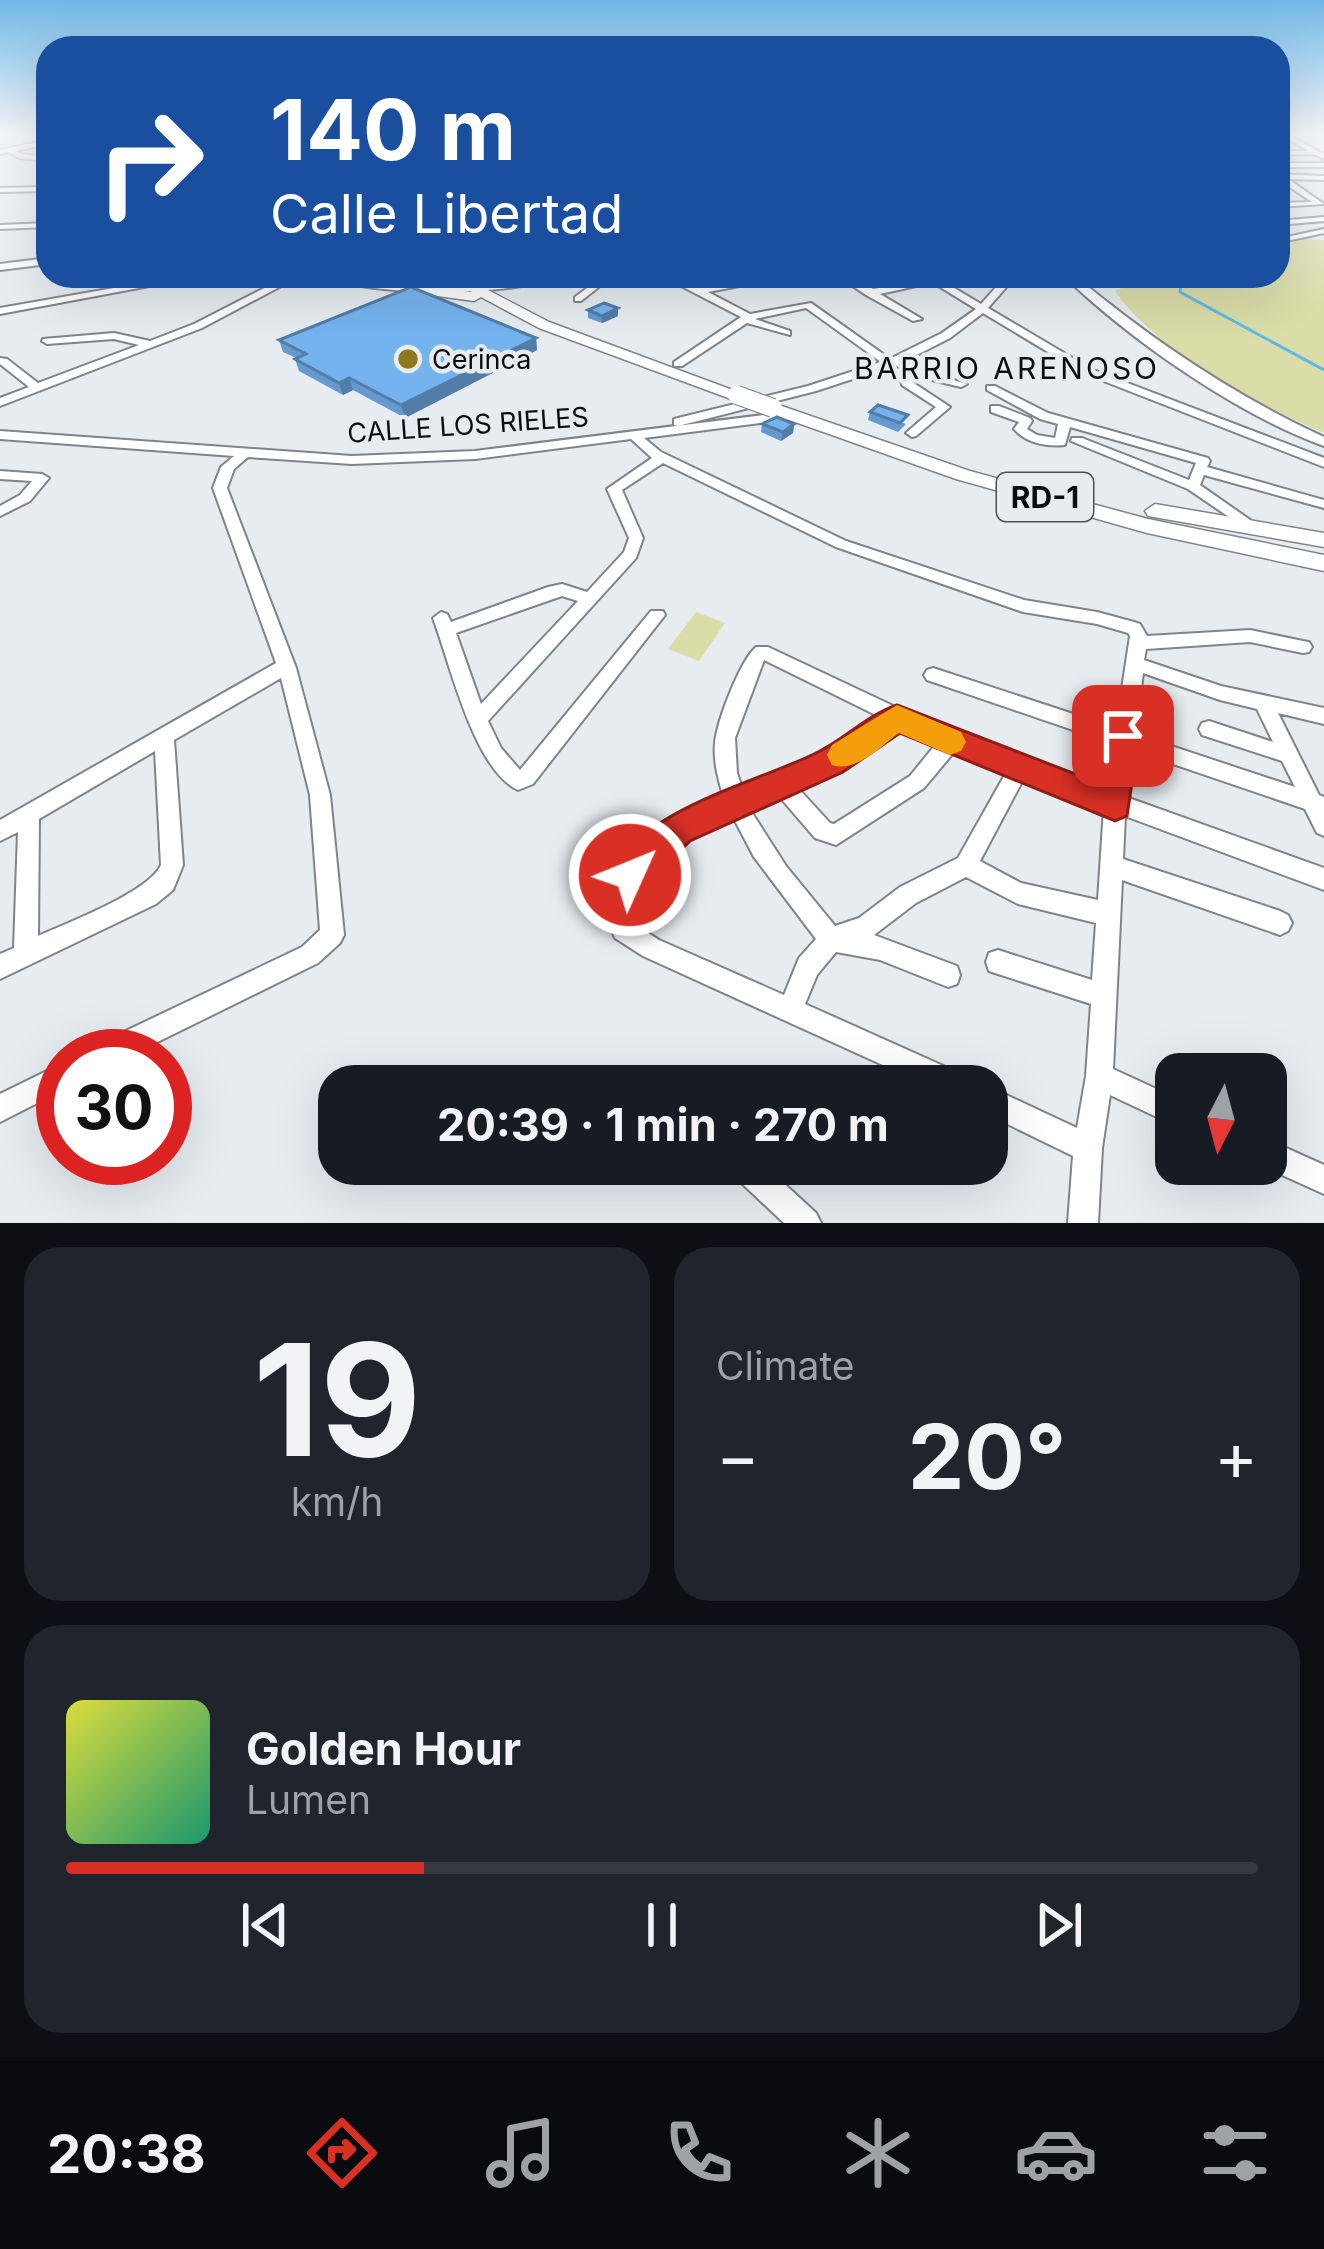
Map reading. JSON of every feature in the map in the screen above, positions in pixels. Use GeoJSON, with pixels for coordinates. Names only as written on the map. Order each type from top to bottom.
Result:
{"type":"FeatureCollection","features":[{"type":"Feature","properties":{"kind":"highway"},"geometry":{"type":"LineString","coordinates":[[428,291],[432,288]]}},
{"type":"Feature","properties":{"kind":"highway","name":"RD-1"},"geometry":{"type":"LineString","coordinates":[[482,288],[745,393]]}},
{"type":"Feature","properties":{"kind":"highway"},"geometry":{"type":"LineString","coordinates":[[428,291],[493,295]]}},
{"type":"Feature","properties":{"kind":"highway","name":"RD-1"},"geometry":{"type":"LineString","coordinates":[[493,295],[745,393],[1026,481],[1257,530],[1324,539]]}},
{"type":"Feature","properties":{"kind":"highway","name":"RD-1"},"geometry":{"type":"LineString","coordinates":[[786,405],[963,475],[1147,526],[1324,563]]}},
{"type":"Feature","properties":{"kind":"street"},"geometry":{"type":"LineString","coordinates":[[1290,205],[1320,205],[1304,190]]}},
{"type":"Feature","properties":{"kind":"street"},"geometry":{"type":"LineString","coordinates":[[1290,192],[1324,194]]}},
{"type":"Feature","properties":{"kind":"street"},"geometry":{"type":"LineString","coordinates":[[1290,222],[1324,219]]}},
{"type":"Feature","properties":{"kind":"street"},"geometry":{"type":"LineString","coordinates":[[0,226],[36,225]]}},
{"type":"Feature","properties":{"kind":"street"},"geometry":{"type":"LineString","coordinates":[[1291,236],[1324,231]]}},
{"type":"Feature","properties":{"kind":"street"},"geometry":{"type":"LineString","coordinates":[[0,267],[36,263]]}},
{"type":"Feature","properties":{"kind":"street"},"geometry":{"type":"LineString","coordinates":[[0,311],[128,288]]}},
{"type":"Feature","properties":{"kind":"street"},"geometry":{"type":"LineString","coordinates":[[0,402],[198,326],[272,288]]}},
{"type":"Feature","properties":{"kind":"street"},"geometry":{"type":"LineString","coordinates":[[391,288],[443,288]]}},
{"type":"Feature","properties":{"kind":"street"},"geometry":{"type":"LineString","coordinates":[[493,295],[517,288]]}},
{"type":"Feature","properties":{"kind":"street"},"geometry":{"type":"LineString","coordinates":[[578,299],[593,288]]}},
{"type":"Feature","properties":{"kind":"street"},"geometry":{"type":"LineString","coordinates":[[692,288],[786,333]]}},
{"type":"Feature","properties":{"kind":"street"},"geometry":{"type":"LineString","coordinates":[[698,291],[716,288]]}},
{"type":"Feature","properties":{"kind":"street"},"geometry":{"type":"LineString","coordinates":[[861,288],[917,319]]}},
{"type":"Feature","properties":{"kind":"street"},"geometry":{"type":"LineString","coordinates":[[869,293],[888,288]]}},
{"type":"Feature","properties":{"kind":"street"},"geometry":{"type":"LineString","coordinates":[[940,288],[1088,371],[1324,464]]}},
{"type":"Feature","properties":{"kind":"street","name":"CALLE LOS RIELES"},"geometry":{"type":"LineString","coordinates":[[0,435],[352,460],[475,454],[634,436],[786,405],[892,361],[979,309],[999,288]]}},
{"type":"Feature","properties":{"kind":"street"},"geometry":{"type":"LineString","coordinates":[[1085,288],[1216,387],[1324,442]]}},
{"type":"Feature","properties":{"kind":"street"},"geometry":{"type":"LineString","coordinates":[[678,364],[747,318],[808,305],[892,361],[961,384]]}},
{"type":"Feature","properties":{"kind":"street"},"geometry":{"type":"LineString","coordinates":[[46,341],[114,336],[151,345]]}},
{"type":"Feature","properties":{"kind":"street"},"geometry":{"type":"LineString","coordinates":[[4,361],[36,387]]}},
{"type":"Feature","properties":{"kind":"street"},"geometry":{"type":"LineString","coordinates":[[912,433],[944,407],[904,380],[918,373]]}},
{"type":"Feature","properties":{"kind":"street"},"geometry":{"type":"LineString","coordinates":[[991,388],[1034,412],[1143,442],[1324,504]]}},
{"type":"Feature","properties":{"kind":"street"},"geometry":{"type":"LineString","coordinates":[[995,409],[1026,421],[1020,429],[1024,434],[1054,442],[1060,442],[1065,422]]}},
{"type":"Feature","properties":{"kind":"street"},"geometry":{"type":"LineString","coordinates":[[634,436],[662,458],[841,544],[1023,606],[1135,628],[1138,653],[1115,805],[1099,1076],[1083,1223]]}},
{"type":"Feature","properties":{"kind":"street"},"geometry":{"type":"LineString","coordinates":[[1077,441],[1193,485],[1257,530]]}},
{"type":"Feature","properties":{"kind":"street"},"geometry":{"type":"LineString","coordinates":[[1140,463],[1143,442]]}},
{"type":"Feature","properties":{"kind":"street"},"geometry":{"type":"LineString","coordinates":[[157,1029],[310,955],[332,935],[320,795],[286,666],[220,488],[228,467],[247,451]]}},
{"type":"Feature","properties":{"kind":"street"},"geometry":{"type":"LineString","coordinates":[[479,718],[635,545],[614,489],[662,458]]}},
{"type":"Feature","properties":{"kind":"street"},"geometry":{"type":"LineString","coordinates":[[1193,485],[1202,465]]}},
{"type":"Feature","properties":{"kind":"street"},"geometry":{"type":"LineString","coordinates":[[0,475],[42,478],[25,498],[0,512]]}},
{"type":"Feature","properties":{"kind":"street"},"geometry":{"type":"LineString","coordinates":[[588,598],[562,590],[444,624],[479,718],[508,776],[518,781],[526,778],[657,615]]}},
{"type":"Feature","properties":{"kind":"street"},"geometry":{"type":"LineString","coordinates":[[1138,653],[1250,636],[1304,647]]}},
{"type":"Feature","properties":{"kind":"street"},"geometry":{"type":"LineString","coordinates":[[948,975],[880,948],[831,939],[752,836],[737,804],[723,743],[755,658],[762,652],[950,742],[1324,879]]}},
{"type":"Feature","properties":{"kind":"street"},"geometry":{"type":"LineString","coordinates":[[1138,653],[1264,704],[1324,716]]}},
{"type":"Feature","properties":{"kind":"street"},"geometry":{"type":"LineString","coordinates":[[0,831],[286,666]]}},
{"type":"Feature","properties":{"kind":"street"},"geometry":{"type":"LineString","coordinates":[[933,674],[1319,804]]}},
{"type":"Feature","properties":{"kind":"street"},"geometry":{"type":"LineString","coordinates":[[1264,704],[1319,804],[1324,826]]}},
{"type":"Feature","properties":{"kind":"street"},"geometry":{"type":"LineString","coordinates":[[897,718],[866,742],[783,786],[678,830],[622,884],[613,907],[623,930],[650,948],[911,1065]]}},
{"type":"Feature","properties":{"kind":"street"},"geometry":{"type":"LineString","coordinates":[[1209,729],[1288,754]]}},
{"type":"Feature","properties":{"kind":"street"},"geometry":{"type":"LineString","coordinates":[[0,967],[148,896],[164,882],[172,865],[164,737]]}},
{"type":"Feature","properties":{"kind":"street"},"geometry":{"type":"LineString","coordinates":[[783,786],[832,837],[879,811],[917,782],[950,742]]}},
{"type":"Feature","properties":{"kind":"street"},"geometry":{"type":"LineString","coordinates":[[789,1012],[808,967],[831,939],[866,927],[908,895],[966,865],[1019,768]]}},
{"type":"Feature","properties":{"kind":"street"},"geometry":{"type":"LineString","coordinates":[[26,954],[28,815]]}},
{"type":"Feature","properties":{"kind":"street"},"geometry":{"type":"LineString","coordinates":[[966,865],[1031,898],[1109,914]]}},
{"type":"Feature","properties":{"kind":"street"},"geometry":{"type":"LineString","coordinates":[[1111,866],[1280,923]]}},
{"type":"Feature","properties":{"kind":"street"},"geometry":{"type":"LineString","coordinates":[[998,962],[1104,996]]}},
{"type":"Feature","properties":{"kind":"street"},"geometry":{"type":"LineString","coordinates":[[1099,1076],[1155,1102]]}},
{"type":"Feature","properties":{"kind":"street"},"geometry":{"type":"LineString","coordinates":[[0,1108],[36,1090]]}},
{"type":"Feature","properties":{"kind":"street"},"geometry":{"type":"LineString","coordinates":[[1008,1110],[1088,1148]]}},
{"type":"Feature","properties":{"kind":"street"},"geometry":{"type":"LineString","coordinates":[[1287,1163],[1324,1180]]}},
{"type":"Feature","properties":{"kind":"street"},"geometry":{"type":"LineString","coordinates":[[765,1185],[806,1223]]}},
{"type":"Feature","properties":{"kind":"green space"},"geometry":{"type":"Polygon","coordinates":[[[1290,238],[1324,240],[1324,433],[1269,407],[1182,355],[1115,291],[1290,288],[1290,238]]]}},
{"type":"Feature","properties":{"kind":"green space"},"geometry":{"type":"Polygon","coordinates":[[[696,612],[725,623],[699,661],[668,649],[696,612]]]}},
{"type":"Feature","properties":{"kind":"building","name":"Cerinca"},"geometry":{"type":"Polygon","coordinates":[[[409,288],[536,338],[401,405],[349,378],[339,383],[295,359],[306,354],[279,340],[409,288]]]}},
{"type":"Feature","properties":{"kind":"building"},"geometry":{"type":"Polygon","coordinates":[[[604,303],[618,308],[602,316],[588,310],[604,303]]]}},
{"type":"Feature","properties":{"kind":"building"},"geometry":{"type":"Polygon","coordinates":[[[878,405],[908,415],[900,423],[870,412],[878,405]]]}},
{"type":"Feature","properties":{"kind":"building"},"geometry":{"type":"Polygon","coordinates":[[[777,417],[794,424],[783,432],[762,424],[777,417]]]}},
{"type":"Feature","properties":{"kind":"waterway"},"geometry":{"type":"LineString","coordinates":[[1180,288],[1180,292],[1324,370]]}},
{"type":"Feature","properties":{"kind":"slow traffic"},"geometry":{"type":"LineString","coordinates":[[843,755],[897,718],[950,742]]}},
{"type":"Feature","properties":{"kind":"place","name":"Cerinca"},"geometry":{"type":"Point","coordinates":[408,359]}},
{"type":"Feature","properties":{"kind":"district","name":"BARRIO ARENOSO"},"geometry":{"type":"Point","coordinates":[1007,368]}},
{"type":"Feature","properties":{"kind":"route"},"geometry":{"type":"LineString","coordinates":[[630,875],[678,830],[832,762],[897,718],[1115,805],[1123,736]]}}]}
